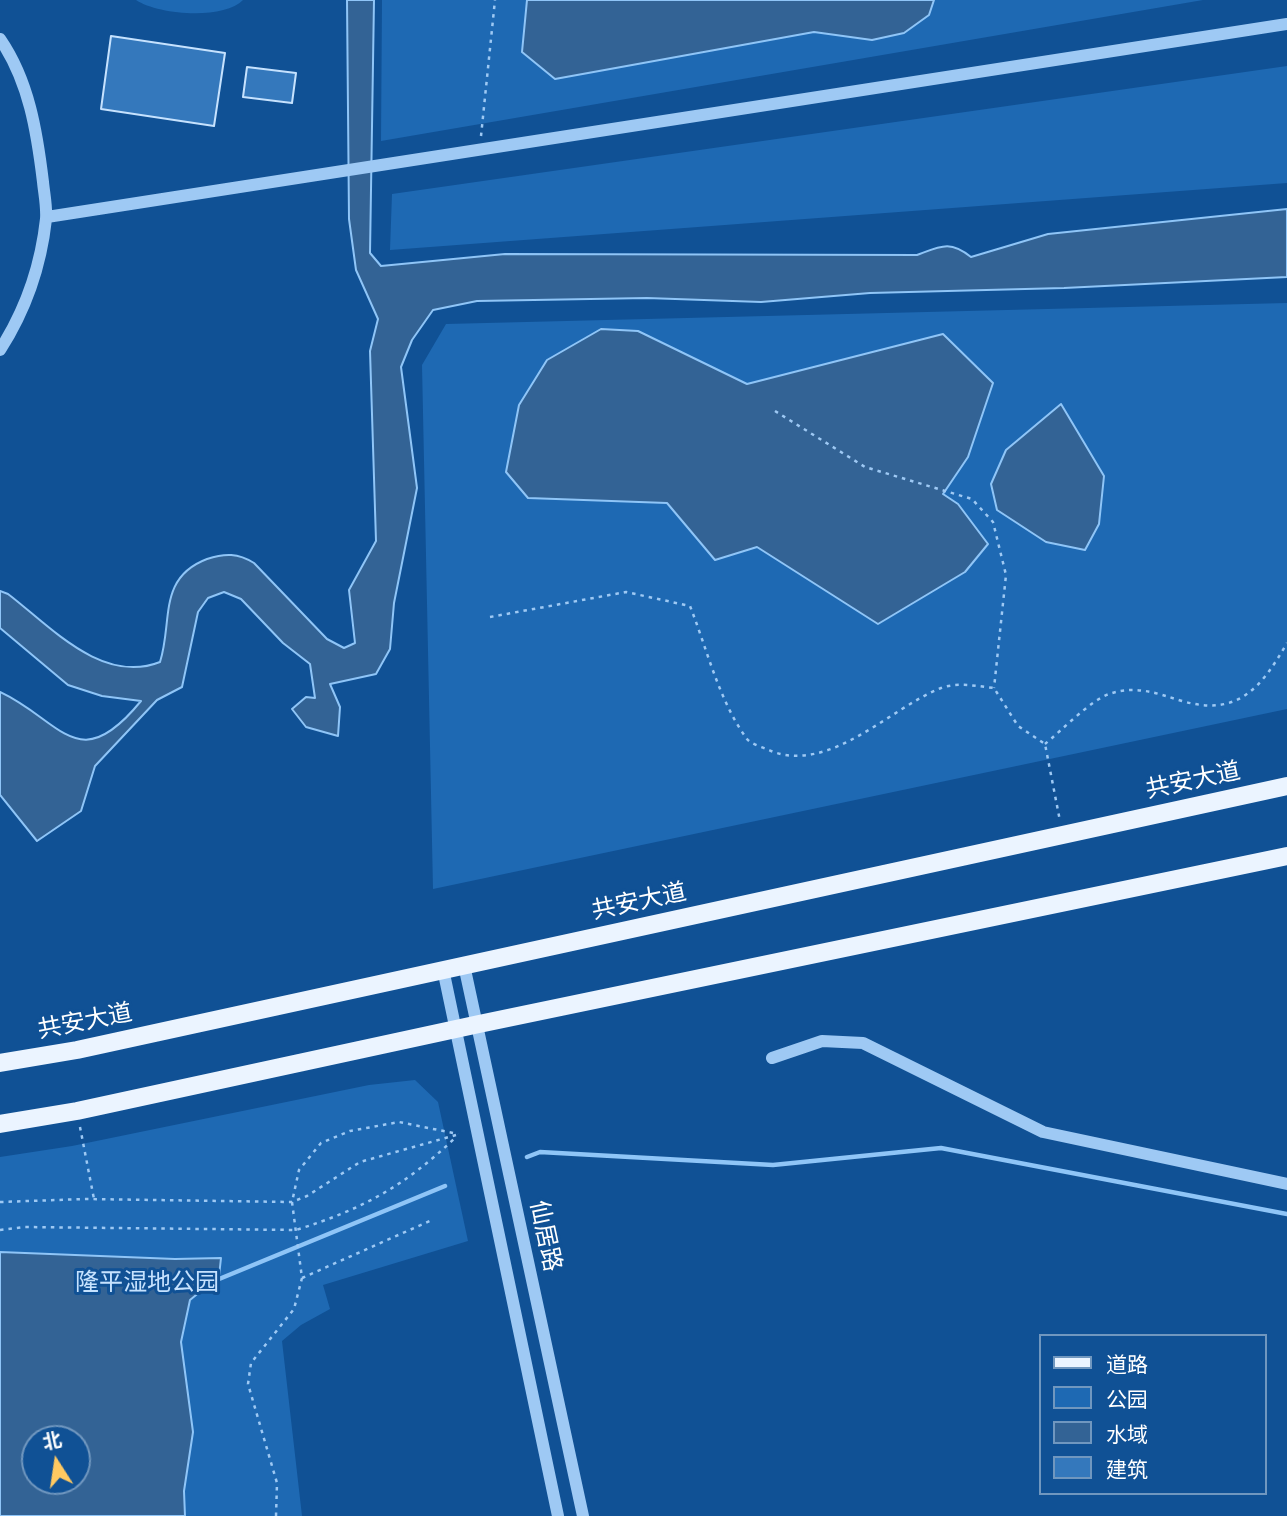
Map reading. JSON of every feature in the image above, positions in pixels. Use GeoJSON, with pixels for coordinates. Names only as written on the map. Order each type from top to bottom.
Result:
{"type":"FeatureCollection","features":[{"type":"Feature","properties":{"kind":"main road","name":"共安大道"},"geometry":{"type":"LineString","coordinates":[[0,1063],[77,1050],[1287,786]]}},
{"type":"Feature","properties":{"kind":"main road"},"geometry":{"type":"LineString","coordinates":[[0,1124],[77,1111],[455,1029],[1287,856]]}},
{"type":"Feature","properties":{"kind":"street"},"geometry":{"type":"LineString","coordinates":[[47,217],[1287,24]]}},
{"type":"Feature","properties":{"kind":"street"},"geometry":{"type":"LineString","coordinates":[[0,39],[14,60],[37,130],[47,217],[33,280],[11,332],[0,350]]}},
{"type":"Feature","properties":{"kind":"street","name":"仙居路"},"geometry":{"type":"LineString","coordinates":[[464,965],[479,1024],[583,1516]]}},
{"type":"Feature","properties":{"kind":"street","name":"仙居路"},"geometry":{"type":"LineString","coordinates":[[443,969],[558,1516]]}},
{"type":"Feature","properties":{"kind":"street"},"geometry":{"type":"LineString","coordinates":[[772,1058],[822,1041],[863,1042],[1043,1132],[1287,1184]]}},
{"type":"Feature","properties":{"kind":"path"},"geometry":{"type":"LineString","coordinates":[[480,150],[495,0]]}},
{"type":"Feature","properties":{"kind":"path"},"geometry":{"type":"LineString","coordinates":[[775,411],[865,467],[972,499],[993,522],[1006,575],[994,688],[1018,726],[1045,744],[1063,834]]}},
{"type":"Feature","properties":{"kind":"path"},"geometry":{"type":"LineString","coordinates":[[490,617],[626,592],[690,606],[732,715],[749,742],[778,754],[800,757],[876,727],[940,688],[956,684],[994,688]]}},
{"type":"Feature","properties":{"kind":"path"},"geometry":{"type":"LineString","coordinates":[[1045,744],[1106,695],[1132,689],[1159,692],[1204,706],[1245,698],[1263,681],[1287,643]]}},
{"type":"Feature","properties":{"kind":"path"},"geometry":{"type":"LineString","coordinates":[[77,1111],[94,1199]]}},
{"type":"Feature","properties":{"kind":"path"},"geometry":{"type":"LineString","coordinates":[[276,1516],[277,1483],[248,1384],[251,1363],[294,1309],[302,1278],[292,1202],[299,1170],[321,1143],[349,1131],[399,1122],[458,1134]]}},
{"type":"Feature","properties":{"kind":"path"},"geometry":{"type":"LineString","coordinates":[[0,1202],[94,1199],[292,1202],[307,1196],[360,1162],[476,1129]]}},
{"type":"Feature","properties":{"kind":"path"},"geometry":{"type":"LineString","coordinates":[[0,1230],[24,1227],[296,1230],[329,1220],[391,1192],[458,1134]]}},
{"type":"Feature","properties":{"kind":"path"},"geometry":{"type":"LineString","coordinates":[[302,1278],[432,1220]]}},
{"type":"Feature","properties":{"kind":"green space"},"geometry":{"type":"Polygon","coordinates":[[[136,0],[243,0],[221,11],[191,13],[159,9],[136,0]]]}},
{"type":"Feature","properties":{"kind":"green space"},"geometry":{"type":"Polygon","coordinates":[[[382,0],[1203,0],[381,141],[382,0]]]}},
{"type":"Feature","properties":{"kind":"green space"},"geometry":{"type":"Polygon","coordinates":[[[1287,66],[1287,183],[390,250],[392,194],[1287,66]]]}},
{"type":"Feature","properties":{"kind":"green space"},"geometry":{"type":"Polygon","coordinates":[[[1287,303],[1287,709],[433,889],[422,365],[446,324],[1287,303]]]}},
{"type":"Feature","properties":{"kind":"green space","name":"隆平湿地公园"},"geometry":{"type":"Polygon","coordinates":[[[415,1080],[438,1102],[468,1241],[323,1285],[330,1309],[301,1325],[282,1341],[302,1516],[0,1516],[0,1157],[72,1146],[369,1085],[415,1080]]]}},
{"type":"Feature","properties":{"kind":"water"},"geometry":{"type":"Polygon","coordinates":[[[347,0],[374,0],[370,253],[381,266],[505,254],[917,255],[945,246],[957,248],[971,257],[1048,234],[1287,209],[1287,277],[1064,288],[870,293],[761,302],[647,298],[477,301],[433,310],[412,340],[401,367],[417,488],[394,603],[390,649],[376,674],[330,684],[340,707],[338,736],[306,727],[292,709],[306,697],[315,698],[310,664],[283,643],[241,599],[224,592],[208,598],[198,612],[182,687],[157,700],[95,766],[81,811],[37,841],[0,795],[0,692],[55,728],[85,740],[101,736],[119,724],[141,701],[102,696],[68,685],[0,628],[0,591],[8,594],[78,649],[118,666],[139,667],[160,662],[170,603],[180,577],[191,567],[207,559],[237,556],[254,563],[327,639],[344,648],[355,643],[349,590],[376,541],[370,351],[378,319],[356,270],[349,219],[347,0]]]}},
{"type":"Feature","properties":{"kind":"water"},"geometry":{"type":"Polygon","coordinates":[[[527,0],[934,0],[929,15],[904,33],[872,40],[814,32],[555,79],[522,52],[527,0]]]}},
{"type":"Feature","properties":{"kind":"water"},"geometry":{"type":"Polygon","coordinates":[[[601,329],[638,331],[747,384],[943,334],[993,383],[968,457],[943,494],[958,504],[988,544],[965,572],[878,624],[757,547],[715,560],[667,503],[528,498],[506,472],[519,405],[547,360],[601,329]]]}},
{"type":"Feature","properties":{"kind":"water"},"geometry":{"type":"Polygon","coordinates":[[[1061,404],[1104,476],[1099,524],[1085,550],[1046,542],[997,510],[991,484],[1006,450],[1061,404]]]}},
{"type":"Feature","properties":{"kind":"water"},"geometry":{"type":"Polygon","coordinates":[[[0,1252],[175,1259],[221,1258],[219,1276],[190,1300],[181,1342],[193,1432],[184,1491],[185,1516],[0,1516],[0,1252]]]}},
{"type":"Feature","properties":{"kind":"building"},"geometry":{"type":"Polygon","coordinates":[[[111,36],[225,53],[214,126],[101,109],[111,36]]]}},
{"type":"Feature","properties":{"kind":"building"},"geometry":{"type":"Polygon","coordinates":[[[247,67],[296,73],[292,103],[243,97],[247,67]]]}},
{"type":"Feature","properties":{"kind":"waterway"},"geometry":{"type":"LineString","coordinates":[[527,1157],[540,1152],[773,1165],[941,1148],[1287,1214]]}},
{"type":"Feature","properties":{"kind":"waterway"},"geometry":{"type":"LineString","coordinates":[[207,1284],[445,1186]]}}]}
